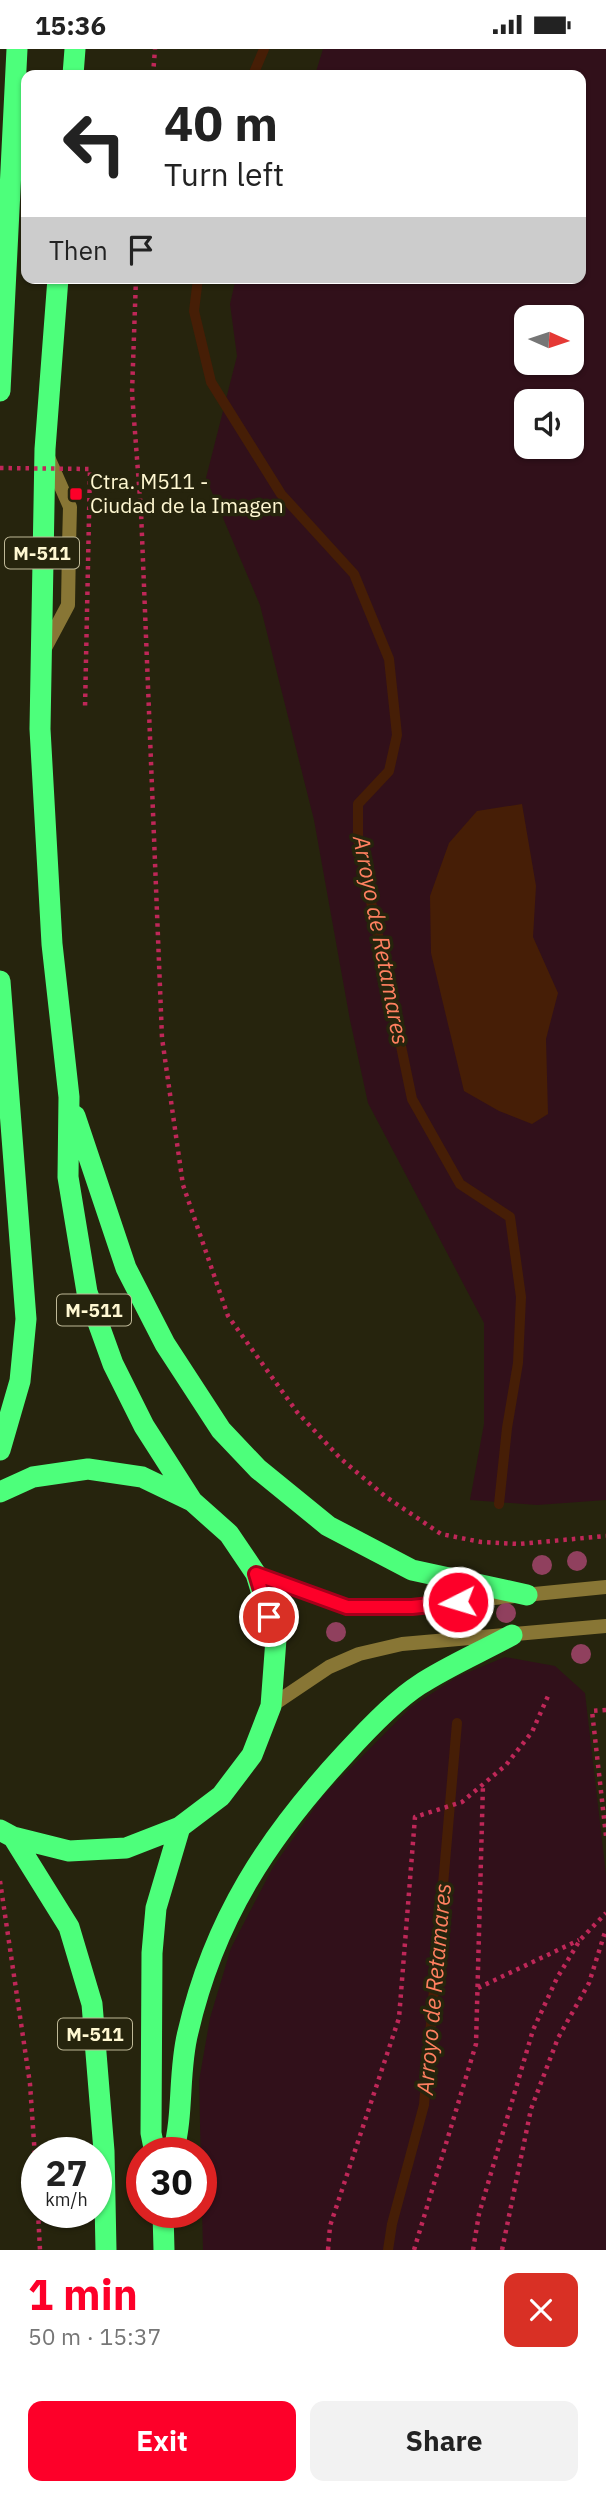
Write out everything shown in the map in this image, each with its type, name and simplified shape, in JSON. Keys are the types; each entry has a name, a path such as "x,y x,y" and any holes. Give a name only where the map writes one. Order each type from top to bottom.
{"highway":[{"path":"0,391 16,49"},
{"path":"73,70 75,49"},
{"name":"M-511","path":"6,1834 69,1851 126,1848 180,1827 221,1796 252,1755 271,1706 276,1639 256,1574 229,1534 192,1501 138,1414 113,1364 87,1292 68,1177 69,1097 52,944 40,729 45,449 58,284"},
{"path":"0,981 26,1319 20,1381 0,1450"},
{"path":"69,1097 126,1268 165,1344 221,1430 258,1469 328,1526 412,1570 527,1595"},
{"name":"M-511","path":"0,1492 33,1476 88,1469 142,1478 192,1501"},
{"path":"178,2137 187,2033 215,1941 258,1861 304,1798 375,1723 417,1686 512,1635"},
{"name":"M-511","path":"152,2137 152,1953 156,1908 180,1827"},
{"name":"M-511","path":"6,1834 69,1927 92,2004 104,2151 106,2250"},
{"path":"163,2228 164,2250"}],"street":[{"path":"256,1574 347,1607 412,1607 606,1587"},
{"path":"271,1706 329,1667 359,1654 402,1644 606,1626"}],"path":[{"path":"153,70 155,49"},
{"path":"136,284 132,393 141,512 162,1038 183,1185 228,1316 297,1412 341,1459 386,1497 441,1534 481,1542 519,1544 606,1536"},
{"path":"0,468 90,469 85,708"},
{"path":"328,2250 330,2226 399,2018 415,1817 462,1802 506,1765 532,1732 548,1696"},
{"path":"606,1710 592,1711 606,1836"},
{"path":"414,2250 476,2044 483,1784"},
{"path":"0,1881 30,2084 34,2137"},
{"path":"473,2250 479,2214 533,2030 557,1979 580,1940 606,1913"},
{"path":"502,2250 531,2109 558,2038 589,1983 606,1930"},
{"path":"478,1988 580,1940"},
{"path":"39,2228 40,2250"}],"shaded area":[{"path":"323,49 606,49 606,1500 537,1505 470,1500 484,1424 484,1323 368,1103 350,1020 314,820 260,605 206,478 237,356 230,304 235,284 586,284 586,70 317,70"},
{"path":"522,804 536,886 533,937 558,993 546,1039 548,1114 532,1124 499,1111 464,1091 431,953 430,896 449,843 477,811"},
{"path":"505,1657 555,1666 585,1693 606,1875 606,2250 203,2250 202,2228 217,2228 217,2137 200,2137 199,2081 210,2018 231,1948 273,1867 323,1796 411,1707 457,1677"}],"waterway":[{"name":"Arroyo de Retamares","path":"255,70 264,49"},
{"name":"Arroyo de Retamares","path":"197,284 194,311 211,382 281,494 354,574 389,659 397,735 389,771 358,804 358,839 412,1099 460,1184 510,1217 521,1297 518,1363 507,1428 499,1504"},
{"name":"Arroyo de Retamares","path":"388,2250 392,2224 424,2105 457,1723"}],"place":[{"name":"Ctra. M511 - Ciudad de la Imagen","path":"76,494"}],"route":[{"path":"269,1617 256,1574 347,1607 412,1607 458,1602"}]}
